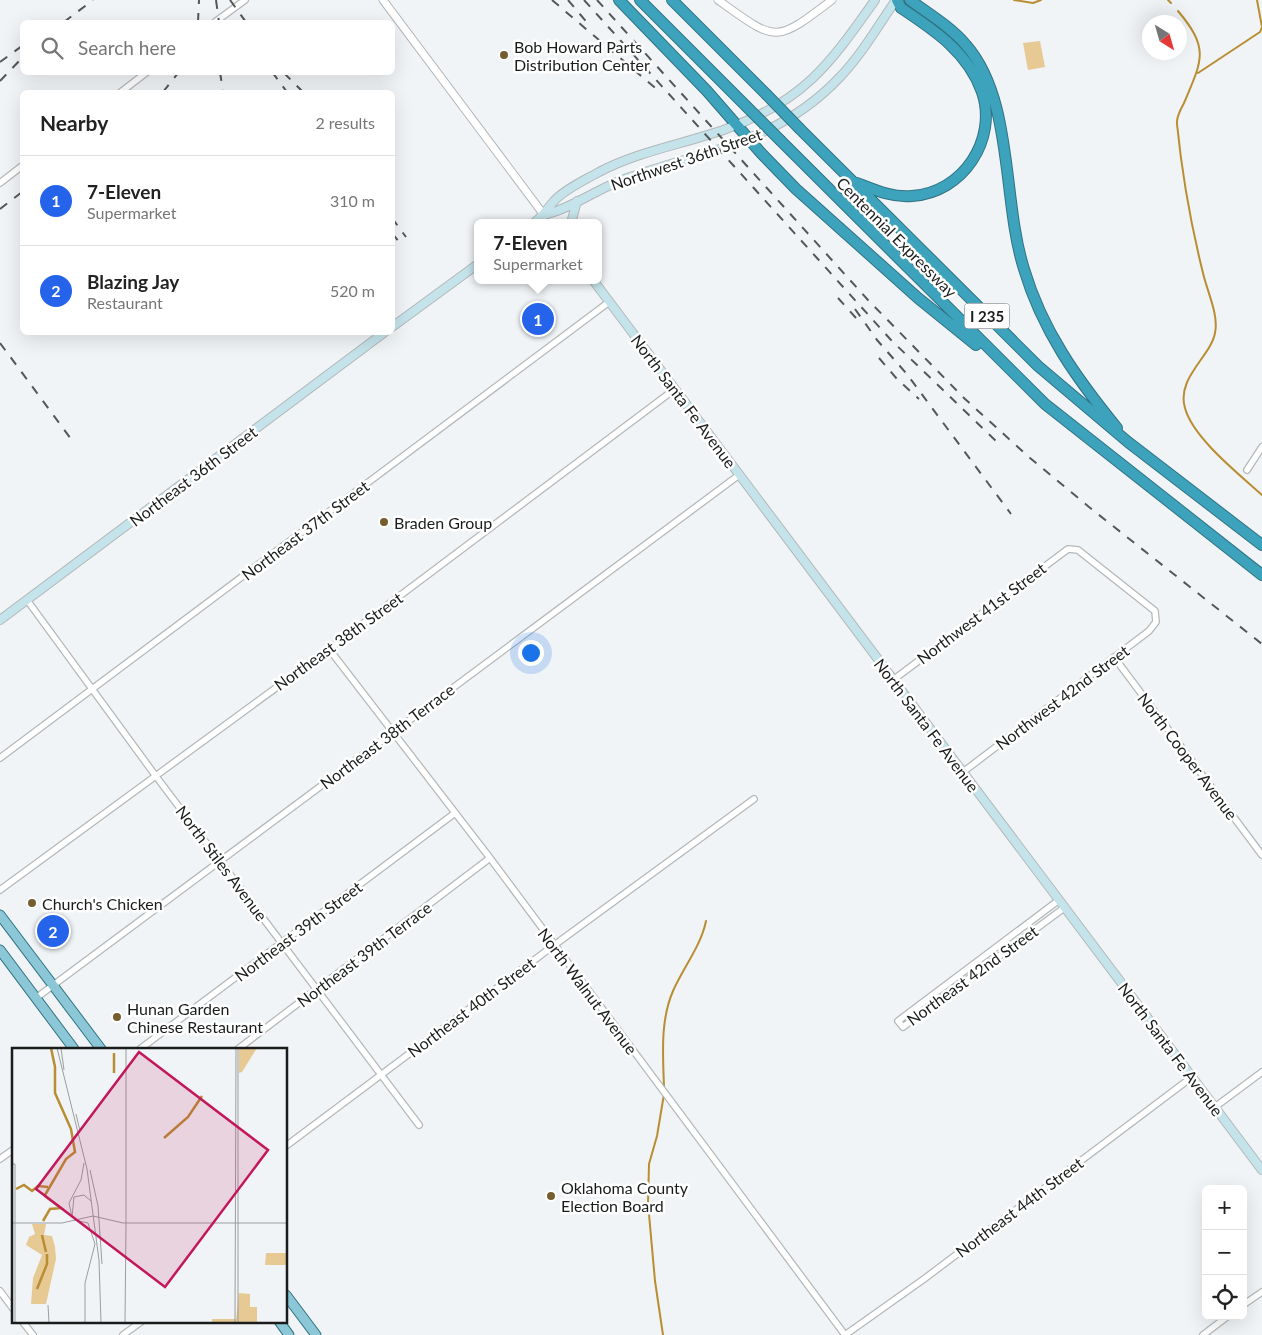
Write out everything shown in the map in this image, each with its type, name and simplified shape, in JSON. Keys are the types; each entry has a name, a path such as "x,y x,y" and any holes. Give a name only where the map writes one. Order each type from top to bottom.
{"highway":[{"path":"619,0 707,91 736,125 802,194 918,298 1014,375"},
{"name":"Centennial Expressway","path":"640,0 1014,375 1090,441 1262,575"},
{"name":"Centennial Expressway","path":"672,0 1038,366 1128,442 1262,545"},
{"path":"854,182 886,194 902,196 924,195 935,191 954,180 967,168 978,152 985,130 986,118 982,92 969,67 950,43 901,8 896,0"},
{"path":"910,0 960,38 985,71 998,117 1015,235 1030,288 1040,312 1063,355 1082,385 1128,442"}],"main road":[{"path":"736,125 775,108 818,75 835,56 875,0"},
{"name":"Northwest 36th Street","path":"544,215 563,210 577,200 629,177 750,140 768,132 797,114 831,86 850,65 896,0"},
{"name":"Northwest 36th Street","path":"544,215 555,200 602,171 645,154 736,125"},
{"path":"571,219 577,200"},
{"path":"539,219 544,215 547,219"},
{"path":"395,325 474,267"},
{"name":"North Santa Fe Avenue","path":"596,284 1262,1170"},
{"name":"Northeast 36th Street","path":"0,620 382,335"},
{"path":"0,915 99,1048"},
{"path":"0,950 73,1048"},
{"path":"288,1298 314,1332 303,1335"},
{"path":"280,1322 289,1335"}],"street":[{"path":"217,20 245,0"},
{"path":"383,0 544,215"},
{"path":"718,0 758,28 774,34 795,28 832,0"},
{"path":"124,90 143,75"},
{"path":"0,183 20,168"},
{"name":"Northeast 37th Street","path":"0,758 609,302"},
{"name":"Northeast 38th Street","path":"0,890 329,648 675,389"},
{"path":"1247,470 1262,447"},
{"name":"Northeast 38th Terrace","path":"36,998 739,475"},
{"name":"Northwest 41st Street","path":"893,680 1062,552 1070,548 1078,550 1149,605 1155,611 1157,619"},
{"name":"North Stiles Avenue","path":"27,600 155,775 419,1125"},
{"name":"Northwest 42nd Street","path":"963,772 1153,627 1157,619"},
{"name":"North Walnut Avenue","path":"329,648 490,858 553,946 844,1335"},
{"name":"North Cooper Avenue","path":"1114,657 1262,855"},
{"name":"Northeast 40th Street","path":"288,1144 553,946 754,799"},
{"name":"Northeast 39th Street","path":"141,1048 456,813"},
{"name":"Northeast 39th Terrace","path":"239,1048 490,858"},
{"name":"Northeast 42nd Street","path":"1059,900 898,1020 903,1027 1064,908"},
{"path":"1215,1108 1262,1072"},
{"name":"Northeast 44th Street","path":"844,1335 924,1279 1192,1077"},
{"path":"0,1159 12,1150"},
{"path":"0,1291 12,1307"},
{"path":"1247,1303 1262,1292"},
{"path":"1203,1335 1223,1320"},
{"path":"23,1322 33,1335"},
{"path":"123,1335 141,1322"}],"shaded area":[{"path":"1040,41 1045,67 1028,70 1023,43"}],"waterway":[{"path":"1014,0 1033,3 1041,0"},
{"path":"1168,0 1171,3"},
{"path":"1198,73 1260,32 1262,27 1257,0"},
{"path":"1178,11 1195,35 1199,45 1200,55 1195,76 1178,116 1177,124 1181,162 1191,218 1216,326 1212,342 1189,377 1185,387 1185,408 1197,431 1207,443 1262,495"},
{"path":"664,1087 663,1038 669,1002 677,982 700,939 706,921"},
{"path":"663,1335 655,1281 648,1203 649,1164 657,1136 664,1094"}],"railway":[{"path":"67,20 93,0"},
{"path":"198,20 199,0"},
{"path":"216,0 219,20"},
{"path":"230,0 245,20"},
{"path":"552,0 660,92"},
{"path":"568,0 590,26"},
{"path":"584,0 891,340 997,442"},
{"path":"597,0 868,300 965,399 1030,458 1089,507 1262,644"},
{"path":"0,62 20,47"},
{"path":"0,81 20,60"},
{"path":"165,90 177,75"},
{"path":"220,75 223,90"},
{"path":"274,75 286,90"},
{"path":"286,75 301,90"},
{"path":"0,209 20,194"},
{"path":"395,222 406,237"},
{"path":"395,237 400,243"},
{"path":"838,298 856,318"},
{"path":"855,309 877,340 906,373 1011,514"},
{"path":"0,343 74,443"},
{"path":"879,358 897,379 919,399"}],"place":[{"name":"Bob Howard Parts Distribution Center","path":"504,55"},
{"name":"7-Eleven","path":"538,319"},
{"name":"Braden Group","path":"384,522"},
{"name":"Church's Chicken","path":"32,903"},
{"name":"Blazing Jay","path":"53,931"},
{"name":"Hunan Garden Chinese Restaurant","path":"117,1017"},
{"name":"Oklahoma County Election Board","path":"551,1196"}]}
